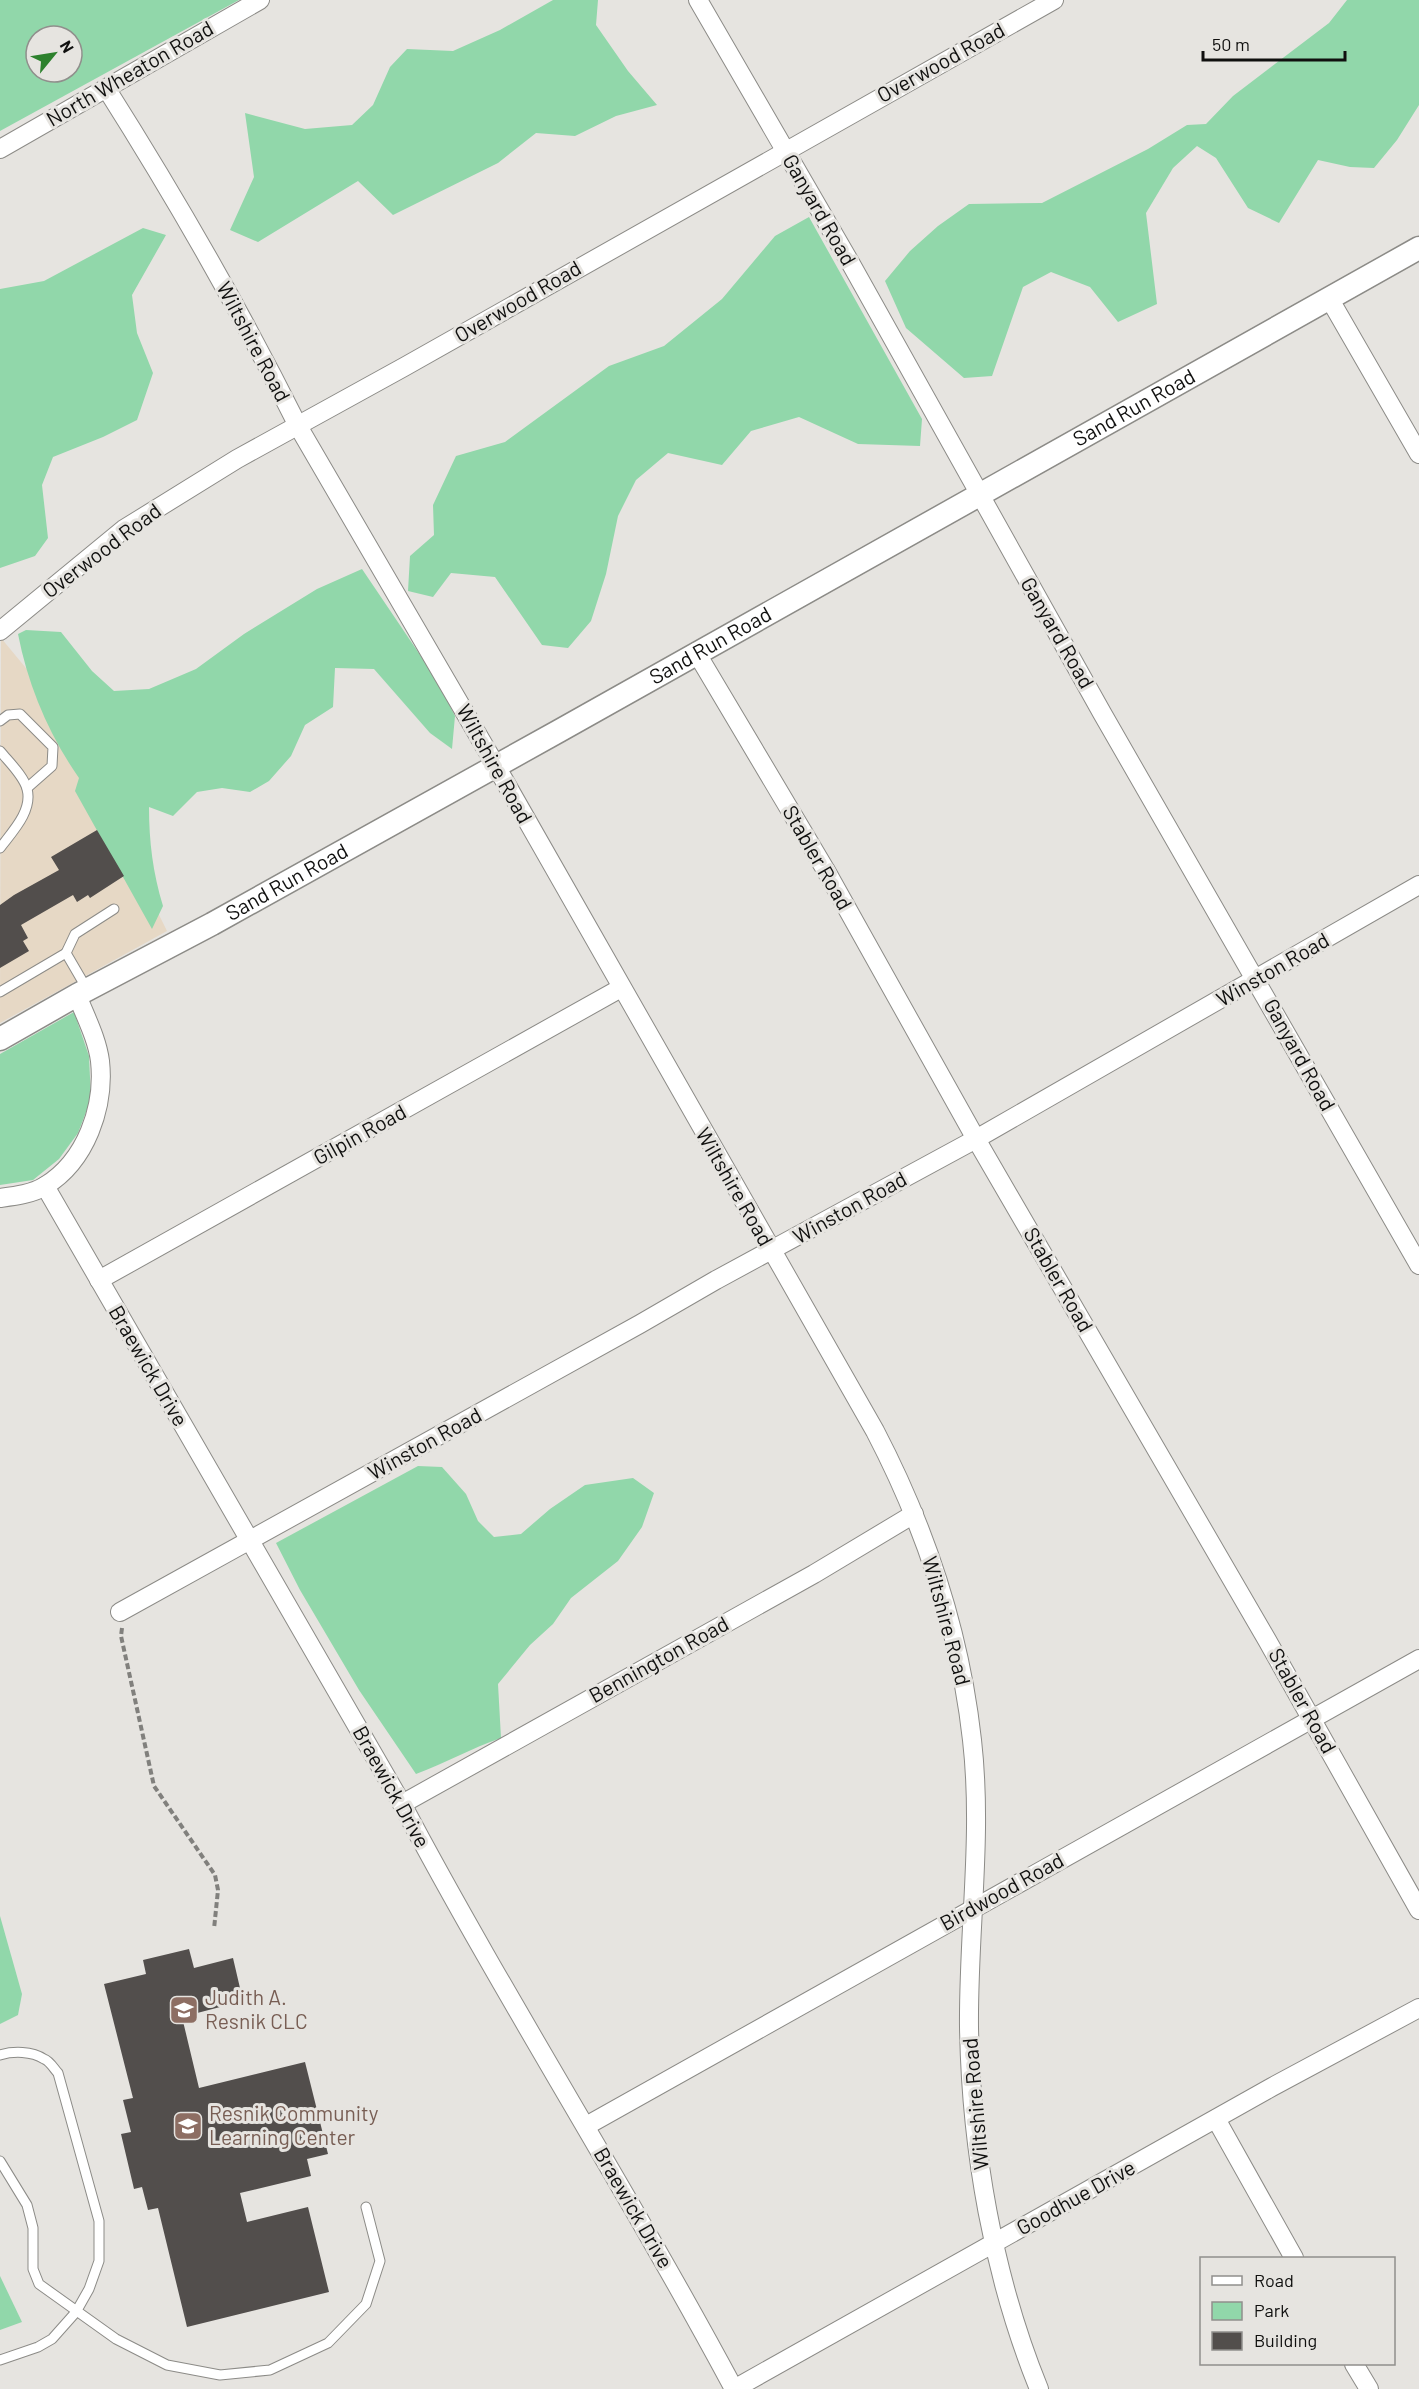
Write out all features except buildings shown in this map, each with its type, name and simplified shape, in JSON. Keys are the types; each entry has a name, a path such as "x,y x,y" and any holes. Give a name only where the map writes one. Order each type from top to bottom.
{"street":[{"name":"North Wheaton Road","path":"0,149 260,0"},
{"name":"Ganyard Road","path":"698,0 850,264 978,495 1419,1265"},
{"name":"Overwood Road","path":"0,631 124,529 237,459 1054,0"},
{"name":"Wiltshire Road","path":"106,88 148,154 207,256 298,426 496,766 875,1431 915,1514 938,1581 962,1677 975,1771 976,1837 969,2027 981,2172 1012,2313 1039,2389"},
{"name":"Sand Run Road","path":"0,1039 496,766 1419,248"},
{"path":"1329,298 1419,454"},
{"name":"Stabler Road","path":"696,652 825,869 976,1139 1268,1640 1419,1910"},
{"name":"Winston Road","path":"120,1612 771,1250 976,1139 1419,885"},
{"name":"Gilpin Road","path":"99,1280 621,988"},
{"path":"0,1198 21,1195 45,1186 72,1160 91,1129 100,1092 99,1059 82,992"},
{"name":"Braewick Drive","path":"45,1186 402,1804 734,2389"},
{"name":"Bennington Road","path":"402,1804 814,1574 915,1514"},
{"name":"Birdwood Road","path":"586,2126 1419,1659"},
{"name":"Goodhue Drive","path":"734,2389 1419,2008"},
{"path":"1216,2119 1293,2257"},
{"path":"1355,2365 1369,2389"}],"lane":[{"path":"0,721 8,715 20,714 53,747 52,766 27,788"},
{"path":"0,750 27,788 28,799 21,822 0,848"},
{"path":"0,992 66,953 75,934 114,909"},
{"path":"66,953 82,992"},
{"path":"0,2055 10,2052 45,2059 58,2073 99,2221 99,2261 89,2289 76,2312 52,2338 0,2360"},
{"path":"0,2161 27,2205 33,2228 33,2269 39,2284 116,2340 168,2365 220,2375 270,2370 328,2343 366,2304 380,2261 366,2207"}],"path":[{"path":"120,1612 121,1636 154,1786 215,1875 218,1890 214,1929"}],"shaded area":[{"path":"1,638 108,767 96,788 167,931 0,1023"}],"green space":[{"path":"0,0 239,0 0,131"},
{"path":"553,0 598,0 596,25 628,71 657,105 616,116 575,136 536,133 498,163 393,215 358,181 258,242 230,230 254,177 245,113 305,129 352,125 373,105 390,67 407,49 453,51 500,30"},
{"path":"1347,0 1419,0 1419,105 1397,140 1374,168 1350,167 1318,160 1279,223 1248,208 1216,158 1197,146 1173,168 1146,213 1157,304 1118,322 1090,287 1051,272 1023,287 992,376 964,378 906,328 885,281 910,251 938,226 969,204 1042,203 1148,149 1187,125 1206,124 1233,96 1329,23"},
{"path":"809,217 922,419 920,446 858,444 799,417 751,431 722,465 668,453 636,480 618,516 606,574 591,621 568,648 542,645 495,577 451,573 433,597 408,591 410,556 434,535 433,505 456,456 505,442 609,366 664,346 722,299 775,236"},
{"path":"143,228 166,235 132,295 137,333 153,373 137,420 103,437 53,457 42,485 48,538 35,556 0,568 0,289 44,281"},
{"path":"362,569 437,680 455,716 452,749 430,733 374,669 335,668 333,707 305,725 291,756 269,781 250,792 222,788 197,792 173,816 149,807 152,857 163,906 152,929 75,791 79,778 58,745 41,709 18,634 26,630 61,632 92,671 114,691 149,689 196,669 244,634 317,589"},
{"path":"74,1012 89,1056 91,1099 78,1133 59,1159 33,1180 0,1185 0,1054"},
{"path":"418,1466 442,1467 466,1494 478,1521 494,1537 521,1534 550,1509 585,1485 633,1478 654,1493 642,1527 618,1561 571,1598 553,1624 530,1645 498,1684 501,1738 416,1774 359,1690 300,1590 276,1543"},
{"path":"0,1916 22,1994 18,2015 0,2024"},
{"path":"0,2276 22,2322 0,2330"}],"place":[{"name":"Judith A. Resnik CLC","path":"184,2010"},
{"name":"Resnik Community Learning Center","path":"188,2126"}]}
